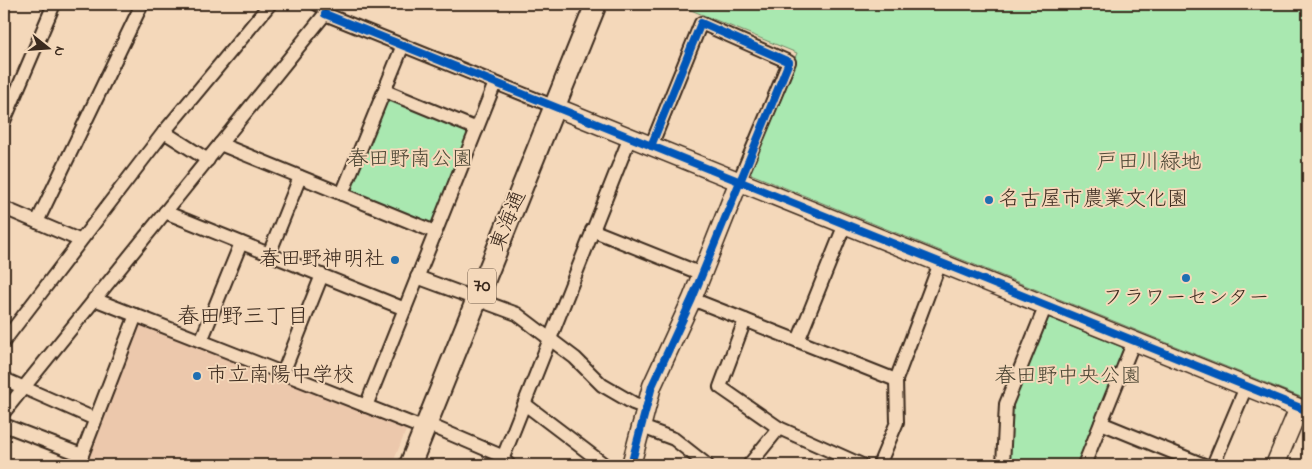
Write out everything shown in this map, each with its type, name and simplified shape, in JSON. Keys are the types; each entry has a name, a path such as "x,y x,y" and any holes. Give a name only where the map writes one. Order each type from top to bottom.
{"main road":[{"name":"東海通","path":"410,465 596,4"}],"street":[{"path":"4,121 54,4"},
{"path":"37,222 142,4"},
{"path":"4,341 79,240 164,132 270,4"},
{"path":"4,412 208,160 325,8 403,45 495,83 1304,410 1275,465"},
{"path":"631,465 652,386 692,299 789,62 701,23 651,146"},
{"path":"342,194 403,45"},
{"path":"366,406 495,83"},
{"path":"385,91 477,129"},
{"path":"164,132 208,160"},
{"path":"504,464 592,230 630,137"},
{"path":"220,144 436,232"},
{"path":"270,254 300,177"},
{"path":"4,208 79,240"},
{"path":"165,212 405,309"},
{"path":"798,342 845,224"},
{"path":"592,230 702,274"},
{"path":"201,341 241,243"},
{"path":"879,465 897,422 896,380 940,263"},
{"path":"283,373 322,275"},
{"path":"417,277 476,301 517,314 574,358 602,384 633,404 646,408"},
{"path":"94,299 366,406 497,454 504,464"},
{"path":"692,299 896,380"},
{"path":"1003,465 1006,404 1046,305"},
{"path":"4,425 80,460 136,315"},
{"path":"745,320 720,387 779,428 862,465"},
{"path":"1084,465 1134,341"},
{"path":"4,379 95,419"},
{"path":"1213,465 1246,386"},
{"path":"526,405 604,465"},
{"path":"1100,423 1204,465"},
{"path":"642,427 674,439 707,465"},
{"path":"749,465 779,428"}],"shaded area":[{"name":"市立南陽中学校","path":"142,322 407,428 392,465 82,465 136,325"}],"green space":[{"name":"戸田川緑地","path":"676,4 1308,4 1308,400 751,174 750,169 797,53"},
{"name":"春田野南公園","path":"392,98 467,129 470,134 433,222 429,224 353,191 351,187 387,99"},
{"name":"春田野中央公園","path":"1050,318 1122,347 1124,351 1078,465 1009,465 1011,405 1045,319"}],"cycle path":[{"path":"325,14 1308,411"},
{"path":"631,465 652,386 692,299 789,62 701,23 651,146"}],"place":[{"name":"名古屋市農業文化園","path":"989,200"},
{"name":"春田野神明社","path":"395,260"},
{"name":"フラワーセンター","path":"1186,278"},
{"name":"市立南陽中学校","path":"197,376"}],"district":[{"name":"春田野三丁目","path":"243,318"}]}
